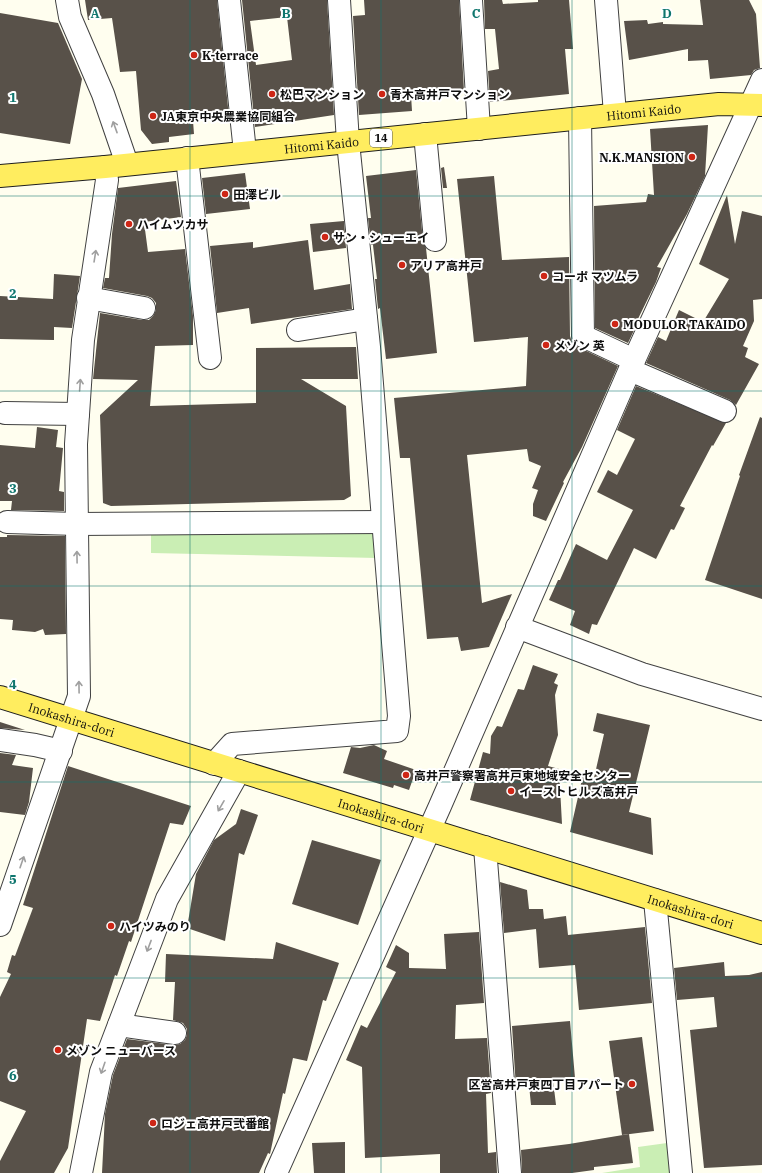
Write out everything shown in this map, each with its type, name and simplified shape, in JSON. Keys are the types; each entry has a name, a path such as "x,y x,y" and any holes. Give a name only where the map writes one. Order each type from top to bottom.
{"main road":[{"name":"Hitomi Kaido","path":"0,176 105,167 719,104 757,104"},
{"name":"Inokashira-dori","path":"0,697 762,933"}],"street":[{"path":"67,0 70,17 103,94 127,164"},
{"path":"229,0 244,152"},
{"path":"214,764 232,744 397,732 399,716 366,319 348,142 339,0"},
{"path":"471,0 479,129"},
{"path":"606,0 615,114"},
{"path":"276,1173 632,365 757,104 762,80"},
{"path":"580,118 583,336 632,365 725,411"},
{"path":"425,134 435,240"},
{"path":"187,158 210,358"},
{"path":"0,925 61,751 63,741 72,720 79,696 76,444 83,340 88,298 107,180 105,167"},
{"path":"88,298 144,308"},
{"path":"298,330 366,319"},
{"path":"5,413 78,414"},
{"path":"7,522 77,524 383,522"},
{"path":"517,627 642,674 762,709"},
{"path":"0,740 35,745 61,751"},
{"path":"81,1173 101,1072 167,899 239,772"},
{"path":"485,847 510,1173"},
{"path":"655,900 681,1173"},
{"path":"119,1025 175,1033"}],"green space":[{"path":"151,532 374,533 377,558 151,553"},
{"path":"667,1143 670,1173 602,1173 640,1167 638,1147"}],"building":[{"path":"85,0 217,0 229,117 193,121 194,134 169,137 169,142 152,144 141,130 136,71 120,72 112,18 88,20"},
{"path":"242,0 327,0 334,115 255,127","holes":["287,17 292,60 256,65 250,21"]},
{"path":"364,0 459,0 464,91 411,95 412,111 359,115 353,16 365,15"},
{"path":"484,0 502,0 503,4 538,2 538,0 569,0 573,49 565,49 569,94 490,102 488,71 499,69 495,29 485,29"},
{"path":"700,0 749,0 756,14 760,68 754,70 751,75 710,79 708,60 688,61 688,49 629,60 624,21 647,20 648,24 663,22 663,24 703,25"},
{"path":"0,13 58,23 82,79 70,144 0,133"},
{"path":"708,125 705,176 687,214 657,267 661,268 656,282 628,343 595,328 594,206 646,202 648,194 654,195 650,129"},
{"path":"444,167 447,188 443,188 441,168"},
{"name":"アリア高井戸","path":"416,170 437,353 386,359 380,308 378,309 375,279 377,279 368,218 371,218 366,176"},
{"name":"田澤ビル","path":"245,173 250,209 206,214 202,178"},
{"path":"494,176 502,260 569,257 570,336 572,342 578,347 618,366 582,447 563,482 564,483 546,521 533,516 533,504 538,490 532,488 541,466 529,461 527,449 467,455 482,603 512,594 489,647 461,651 458,637 427,639 410,458 400,458 394,398 526,386 528,337 474,342 457,179"},
{"path":"176,181 181,217 144,222 148,252 185,249 193,316 193,345 155,346 150,406 256,403 256,348 356,347 358,379 301,379 346,406 351,496 344,500 111,506 103,503 100,415 138,380 93,379 100,313 149,320 156,310 156,303 152,298 103,288 105,278 109,278 112,234 118,188"},
{"path":"727,195 735,244 742,211 762,216 762,299 753,300 754,321 743,346 748,348 745,357 759,364 736,405 730,400 646,363 658,337 666,341 679,310 703,322 729,279 699,264"},
{"name":"サン・シューエイ","path":"344,221 346,248 313,252 310,224"},
{"path":"308,240 314,290 350,284 352,309 251,324 249,308 217,313 210,246 253,242 253,248"},
{"path":"54,274 80,276 72,328 54,327 54,340 0,339 0,296 53,299"},
{"path":"636,386 726,423 713,446 712,445 680,506 685,508 674,530 671,529 656,559 634,548 597,625 592,624 589,634 570,625 575,611 549,600 558,580 560,580 576,544 607,560 633,510 597,492 608,470 617,475 635,439 617,430"},
{"path":"760,417 762,418 762,599 705,580 740,476 739,475"},
{"path":"37,427 58,430 56,447 63,448 59,491 64,492 64,511 11,510 12,501 0,501 0,445 35,448"},
{"path":"7,535 65,536 66,634 45,635 43,629 35,632 12,630 13,620 0,619 0,537 7,537"},
{"path":"533,665 558,674 554,683 558,685 555,695 558,735 548,766 559,769 562,824 470,800 483,752 490,754 491,736 497,726 502,727 518,689 524,690"},
{"path":"597,713 650,725 629,812 651,818 653,855 570,832 583,775 594,778 604,734 593,731"},
{"path":"0,722 25,730 0,728"},
{"path":"374,745 387,751 384,759 416,770 409,790 394,785 393,788 343,773 351,747 360,748"},
{"path":"0,753 16,755 12,765 33,768 29,802 25,815 0,812"},
{"path":"68,766 191,806 183,825 170,823 131,942 129,941 117,976 115,975 100,1021 87,1019 68,1148 54,1173 0,1173 0,1161 26,1111 0,1101 0,997 11,974 7,972 12,955 15,956 33,908 23,905"},
{"path":"241,809 258,815 244,855 239,853 225,941 187,928 196,874 214,840 236,824"},
{"path":"312,840 381,860 358,925 292,904"},
{"path":"500,882 527,890 529,909 543,909 544,919 566,916 568,935 645,927 652,1003 579,1010 575,965 539,968 536,929 504,933"},
{"path":"479,932 484,1003 456,1005 455,1039 487,1038 491,1093 486,1094 488,1153 496,1152 497,1173 440,1173 440,1154 365,1158 362,1067 346,1060 361,1025 367,1028 396,972 386,967 396,945 409,953 409,968 446,969 444,934"},
{"path":"276,942 339,963 326,1001 323,1000 307,1061 293,1058 285,1094 283,1093 270,1154 268,1153 259,1173 102,1173 105,1114 113,1075 127,1039 174,1045 180,1044 185,1040 187,1035 187,1029 183,1023 173,1020 175,982 165,982 166,954 273,959"},
{"path":"724,962 725,976 749,975 762,972 762,1165 704,1168 690,1030 717,1027 714,997 677,1000 674,968"},
{"path":"570,1021 575,1078 553,1080 556,1105 531,1105 529,1085 516,1088 512,1026"},
{"name":"区営高井戸東四丁目アパート","path":"642,1037 654,1131 622,1135 609,1041"},
{"path":"629,1134 633,1163 594,1167 594,1170 572,1173 522,1173 521,1150"},
{"path":"345,1142 345,1173 314,1173 312,1143"}],"place":[{"name":"K-terrace","path":"194,55"},
{"name":"松巴マンション","path":"272,94"},
{"name":"青木高井戸マンション","path":"382,94"},
{"name":"JA東京中央農業協同組合","path":"153,116"},
{"name":"N.K.MANSION","path":"692,157"},
{"name":"田澤ビル","path":"225,194"},
{"name":"ハイムツカサ","path":"129,224"},
{"name":"サン・シューエイ","path":"325,237"},
{"name":"アリア高井戸","path":"402,265"},
{"name":"コーポ マツムラ","path":"544,276"},
{"name":"MODULOR TAKAIDO","path":"615,324"},
{"name":"メゾン 英","path":"546,345"},
{"name":"高井戸警察署高井戸東地域安全センター","path":"406,775"},
{"name":"イーストヒルズ高井戸","path":"511,791"},
{"name":"ハイツみのり","path":"111,926"},
{"name":"メゾン ニューバース","path":"58,1050"},
{"name":"区営高井戸東四丁目アパート","path":"632,1084"},
{"name":"ロジェ高井戸弐番館","path":"153,1123"}]}
